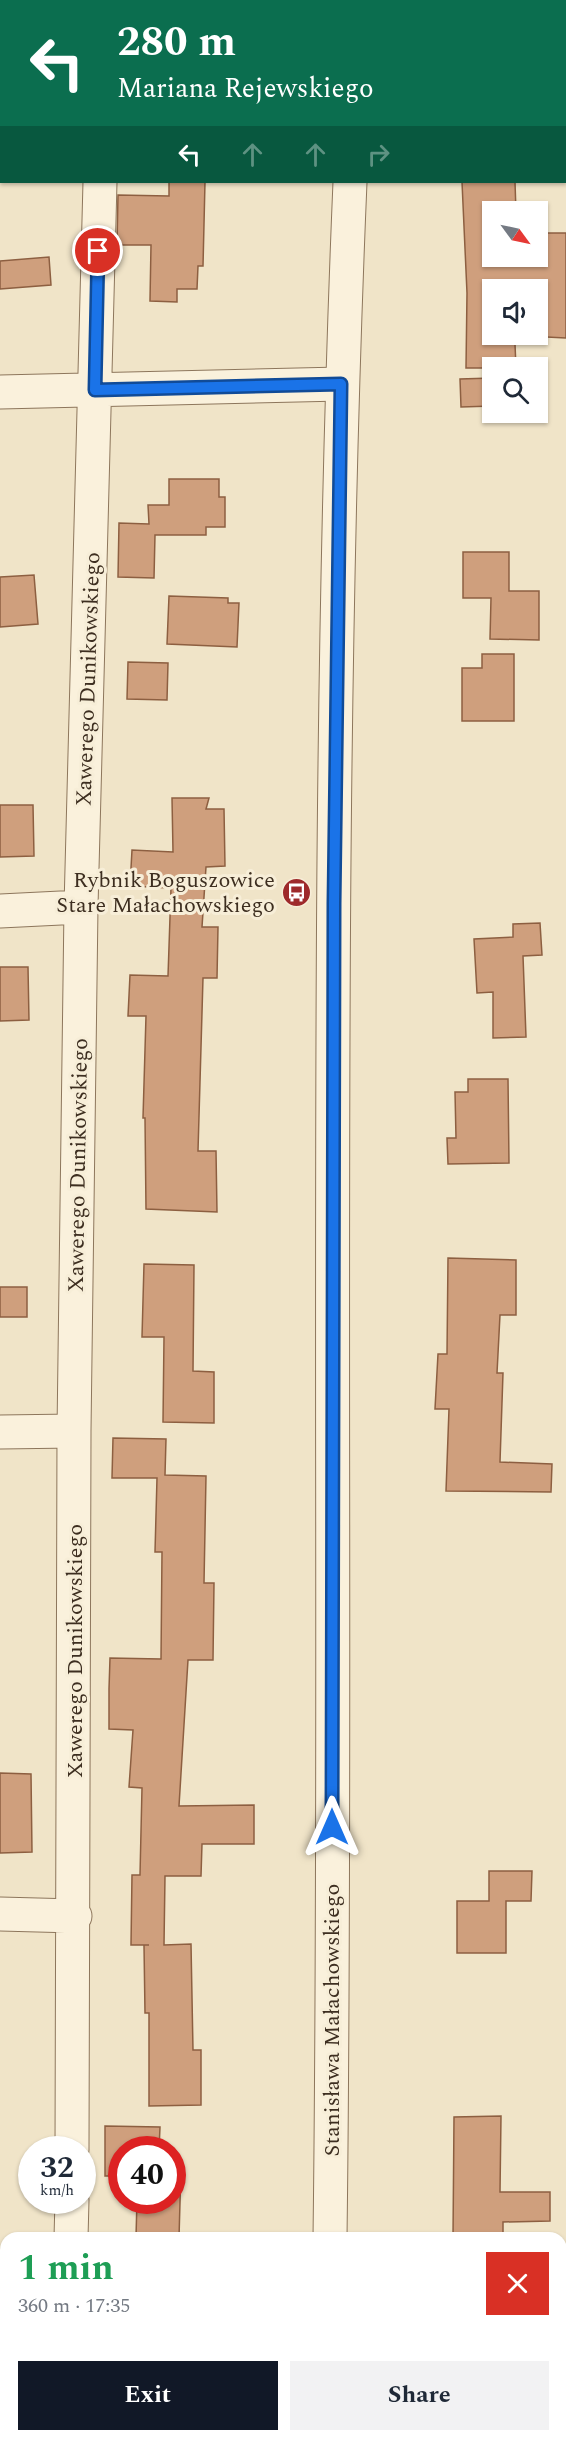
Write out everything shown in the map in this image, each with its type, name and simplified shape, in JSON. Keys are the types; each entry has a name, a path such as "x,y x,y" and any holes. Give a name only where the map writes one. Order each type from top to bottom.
{"street":[{"name":"Xawerego Dunikowskiego","path":"72,2136 75,1916 74,1431 81,907 100,183"},
{"name":"Stanisława Małachowskiego","path":"330,2232 334,904 341,384 350,183"},
{"path":"0,392 341,384"},
{"path":"0,911 81,907"},
{"path":"0,1432 74,1431"},
{"path":"0,1914 75,1916"},
{"path":"71,2232 72,2214"}],"building":[{"path":"169,183 205,183 203,266 198,266 197,289 177,289 177,302 150,301 151,245 117,245 118,195 169,196"},
{"path":"462,183 515,183 516,201 482,201 482,267 548,267 548,233 566,233 566,338 548,337 548,279 482,279 482,345 515,345 516,357 482,357 482,368 466,368 467,293"},
{"path":"49,257 51,285 0,289 0,261"},
{"path":"482,378 482,406 461,407 460,379"},
{"path":"169,479 219,479 219,497 225,497 225,527 206,527 206,535 155,535 154,578 118,577 119,523 149,524 148,505 169,505"},
{"path":"463,552 509,552 509,591 539,591 539,640 490,639 491,598 463,598"},
{"path":"34,575 38,624 0,627 0,577"},
{"path":"169,596 228,598 228,603 239,603 237,647 167,644"},
{"path":"482,654 514,654 514,721 462,721 462,668 482,668"},
{"path":"128,662 168,663 167,700 127,699"},
{"path":"172,798 209,798 206,809 224,809 225,866 206,867 202,927 218,927 217,978 203,978 198,1151 216,1151 217,1212 146,1209 145,1118 143,1118 146,1016 128,1016 130,975 168,976 171,888 130,886 132,850 173,852"},
{"path":"0,805 33,805 34,856 0,857"},
{"path":"540,923 542,955 523,956 526,1037 493,1038 493,992 477,993 474,939 513,937 513,924"},
{"path":"0,967 28,967 29,1020 0,1021"},
{"path":"468,1079 508,1079 509,1163 448,1164 447,1138 456,1138 455,1092 468,1092"},
{"path":"448,1258 516,1260 516,1315 500,1315 497,1373 503,1373 500,1462 552,1464 551,1492 446,1491 449,1409 435,1409 438,1354 447,1354"},
{"path":"144,1264 194,1265 193,1371 214,1372 214,1423 163,1422 164,1337 142,1337"},
{"path":"0,1287 27,1287 27,1317 0,1317"},
{"path":"113,1438 166,1439 165,1475 206,1476 204,1583 214,1583 213,1660 188,1660 179,1806 254,1805 254,1844 202,1844 201,1876 165,1876 164,1945 191,1944 193,2050 201,2050 201,2105 149,2106 149,2013 145,2013 144,1945 131,1945 132,1875 140,1875 142,1788 129,1787 133,1730 109,1729 109,1689 110,1658 161,1659 162,1552 155,1552 157,1478 112,1478"},
{"path":"0,1773 31,1774 32,1852 0,1853"},
{"path":"489,1871 532,1871 531,1901 506,1901 506,1953 457,1953 457,1901 489,1901"},
{"path":"501,2116 500,2192 550,2192 550,2221 503,2222 503,2232 453,2232 454,2117"},
{"path":"105,2126 160,2127 160,2136 108,2136 108,2176 105,2176"},
{"path":"137,2214 180,2214 179,2232 136,2232"}],"place":[{"name":"Rybnik Boguszowice Stare Małachowskiego","path":"296,892"}],"route":[{"path":"98,251 95,390 341,384 334,904 332,1827"}]}
